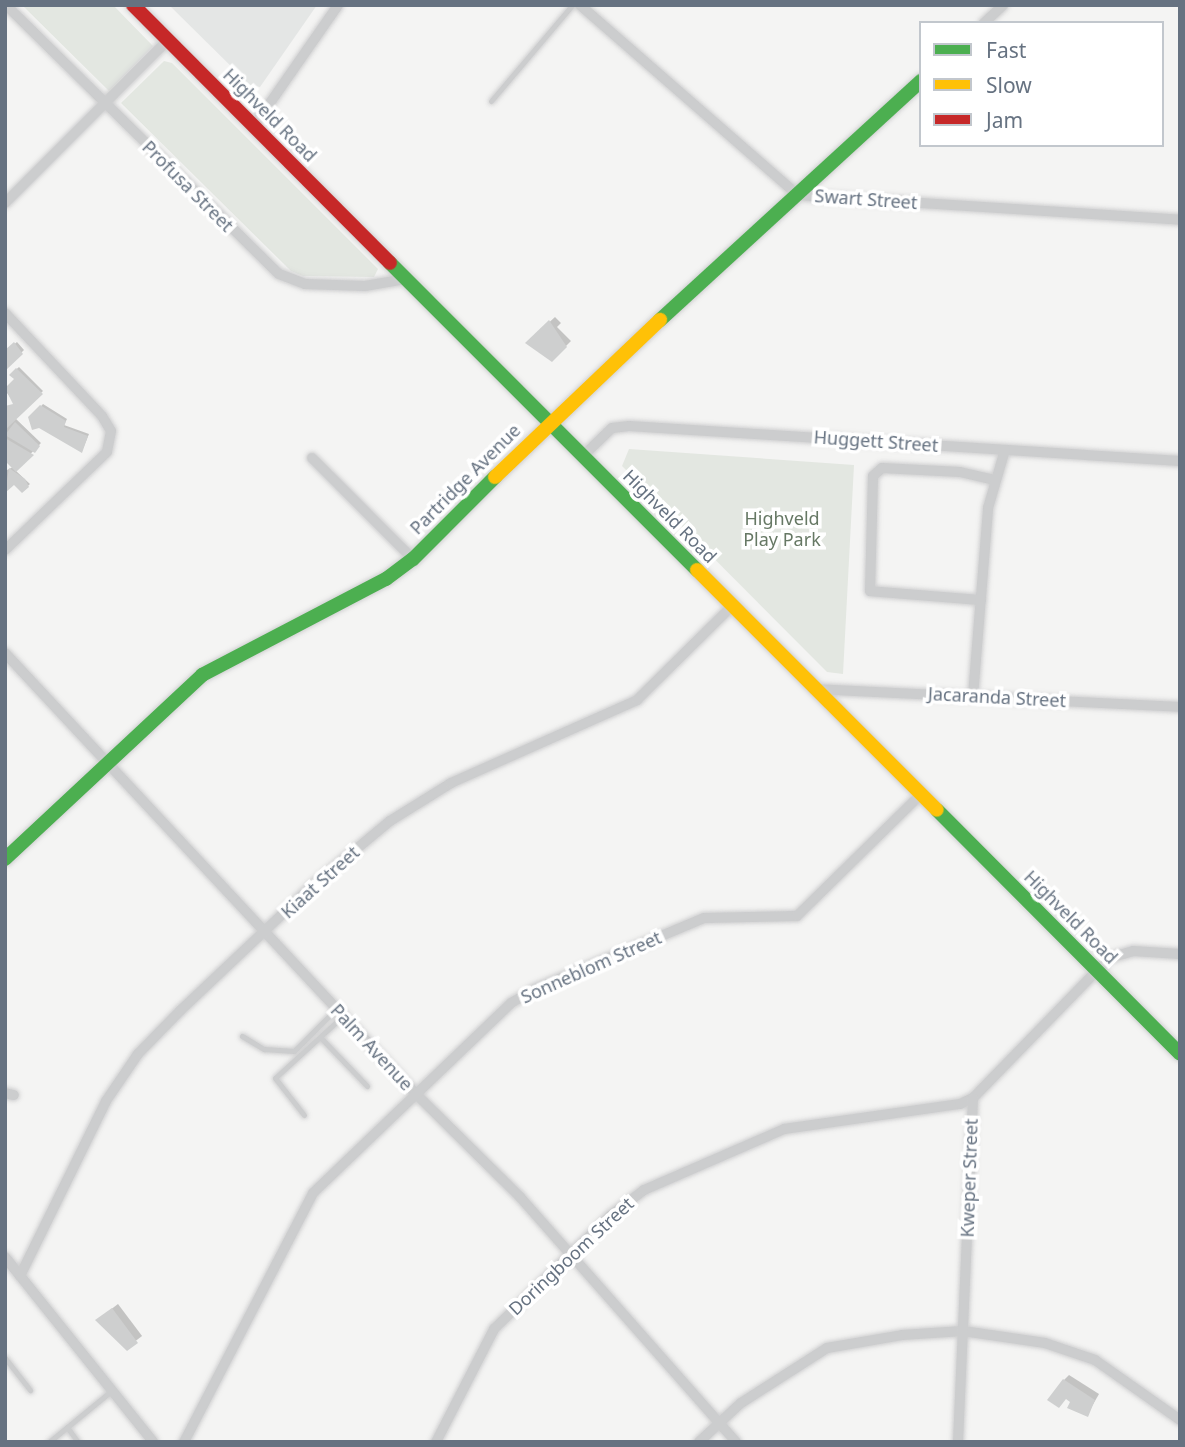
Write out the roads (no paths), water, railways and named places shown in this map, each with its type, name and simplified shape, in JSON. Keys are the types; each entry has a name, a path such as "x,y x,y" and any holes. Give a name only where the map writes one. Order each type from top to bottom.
{"street":[{"name":"Profusa Street","path":"6,5 104,104 287,279 365,286 406,279"},
{"name":"Highveld Road","path":"133,5 1180,1054"},
{"path":"254,126 338,5"},
{"name":"Swart Street","path":"580,5 798,194 1180,220"},
{"path":"986,21 1003,5"},
{"path":"5,203 168,40"},
{"name":"Partridge Avenue","path":"5,859 202,675 386,579 413,559 550,422 919,83"},
{"path":"5,313 102,416 111,431 107,453 5,550"},
{"name":"Huggett Street","path":"583,456 612,428 629,426 1180,461"},
{"path":"973,696 987,515 1005,450"},
{"path":"312,458 413,559"},
{"path":"981,600 870,591 873,477 882,468 960,472 996,480"},
{"name":"Kiaat Street","path":"20,1276 119,1080 181,1010 322,878 427,796 637,700 732,606"},
{"name":"Palm Avenue","path":"5,653 415,1094 570,1254 736,1442"},
{"name":"Jacaranda Street","path":"814,689 1180,707"},
{"name":"Sonneblom Street","path":"184,1442 302,1209 332,1172 511,1003 535,989 704,918 797,916 920,795"},
{"name":"Kweper Street","path":"958,1442 973,1098 1096,970 1123,952 1180,954"},
{"name":"Doringboom Street","path":"436,1442 494,1329 619,1208 651,1185 762,1137 794,1128 950,1106 973,1098"},
{"path":"5,1257 153,1442"},
{"path":"699,1442 718,1423 798,1363 827,1348 863,1339 963,1331 1045,1343 1095,1360 1180,1420"}],"lane":[{"path":"491,101 572,5"},
{"path":"242,1036 264,1049 294,1051 340,1012"},
{"path":"304,1115 275,1079 320,1037 340,1012"},
{"path":"320,1037 366,1086"},
{"path":"5,1358 30,1390"},
{"path":"49,1442 112,1391"},
{"path":"67,1427 78,1442"}],"park label":[{"name":"Highveld Play Park","path":"782,529"}]}
